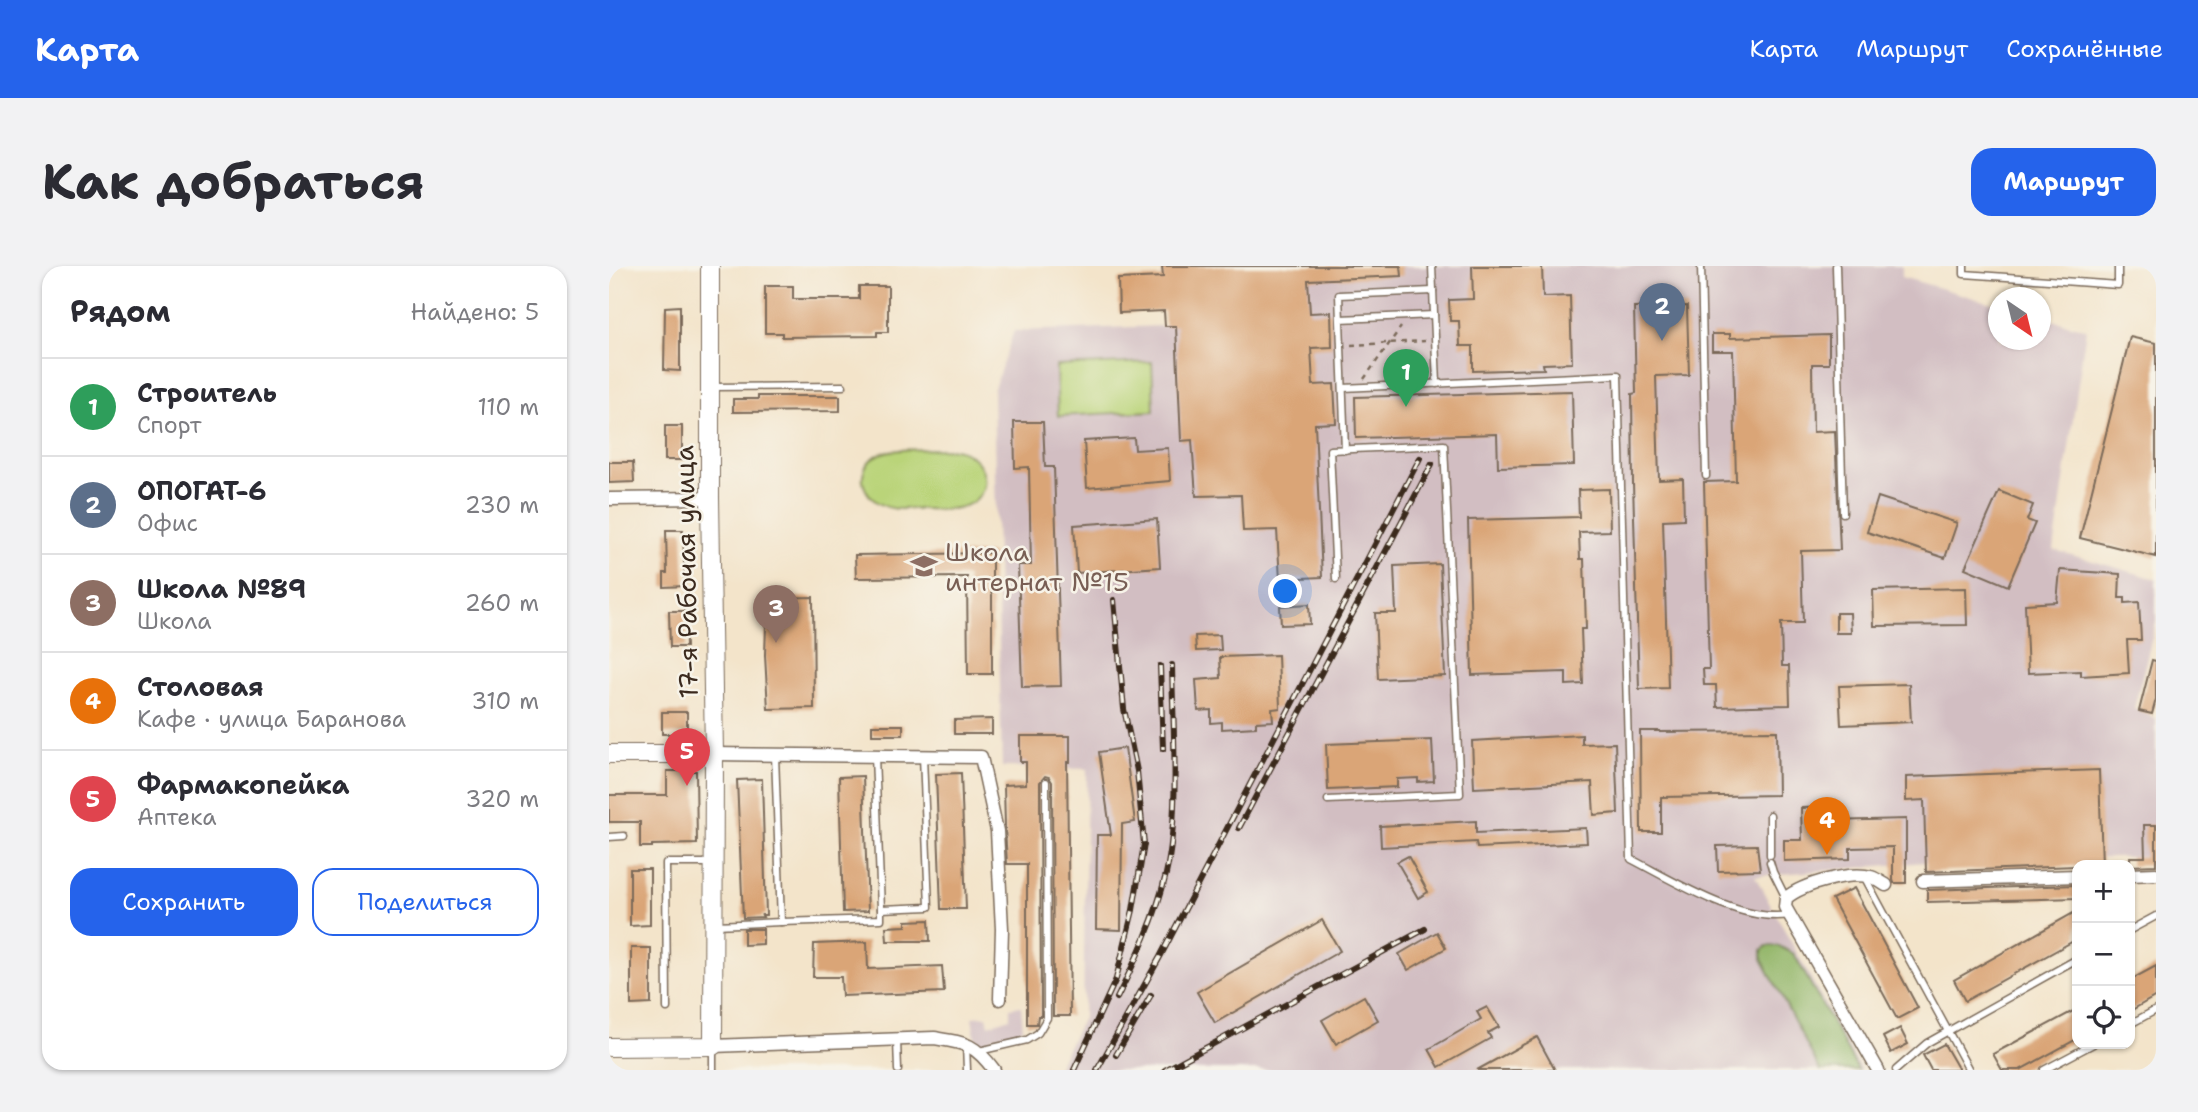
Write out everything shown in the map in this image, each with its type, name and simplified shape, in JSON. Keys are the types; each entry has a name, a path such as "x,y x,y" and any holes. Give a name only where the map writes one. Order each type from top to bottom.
{"street":[{"name":"17-я Рабочая улица","path":"710,266 714,754 713,1046"},
{"path":"609,499 710,498"},
{"path":"609,754 981,757 997,831 1002,929 1000,999"},
{"path":"2135,875 2156,874"},
{"path":"1878,1070 1785,907 1786,898 1805,886 1865,876 1886,885"},
{"path":"1923,881 2072,876"},
{"path":"609,1047 933,1038 966,1043 978,1051 994,1070"}],"lane":[{"path":"1431,266 1437,384"},
{"path":"1701,266 1706,476"},
{"path":"1836,266 1843,513"},
{"path":"1964,266 1964,274 2118,285 2119,266"},
{"path":"1345,450 1339,295 1433,291"},
{"path":"1339,319 1434,314"},
{"path":"1343,388 1618,375 1631,859 1716,902 1773,917 1789,915"},
{"path":"710,387 843,386"},
{"path":"1328,800 1459,794 1444,445 1330,450 1336,579"},
{"path":"775,755 781,922"},
{"path":"714,925 881,919 875,756"},
{"path":"881,909 929,907 923,756"},
{"path":"978,1051 1027,1040 1038,1033 1047,1018 1046,782"},
{"path":"1770,816 1770,858 1773,872 1786,898"},
{"path":"609,836 624,836"},
{"path":"667,1007 666,863 714,863"},
{"path":"1865,876 1969,1070"},
{"path":"2135,927 2156,916"},
{"path":"1896,1070 1927,1043 2072,962"},
{"path":"2135,1021 2156,1010"},
{"path":"897,1038 898,1070"},
{"path":"966,1043 967,1070"},
{"path":"713,1046 713,1070"},
{"path":"2045,1070 2084,1049"}],"path":[{"path":"1359,387 1409,316"},
{"path":"1341,345 1435,341"}],"shaded area":[{"path":"1162,266 1902,266 1902,277 1988,302 1988,350 2051,350 2051,320 2086,329 2054,550 2156,579 2156,622 2134,708 2156,719 2156,856 1926,862 1755,876 1861,1070 1056,1070 1083,1018 1087,769 1002,767 993,391 1014,331 1165,326"},
{"path":"1021,1006 1023,1029 991,1038 991,1044 976,1042 972,1017 987,1016 989,1025 1010,1018 1010,1008"}],"green space":[{"path":"1152,362 1154,411 1058,416 1056,366"},
{"path":"955,449 975,459 984,476 981,493 965,506 942,509 888,507 878,503 865,487 865,469 870,461 880,454 905,450"},
{"path":"1767,946 1779,946 1794,954 1858,1070 1820,1070 1762,959 1762,950"}],"building":[{"path":"1162,266 1401,266 1402,276 1308,280 1310,313 1331,312 1332,347 1311,348 1313,385 1334,384 1336,423 1315,424 1322,577 1280,579 1277,530 1243,531 1241,495 1196,496 1192,440 1181,441 1176,326 1165,326 1164,311 1119,313 1118,279 1163,277"},
{"path":"1472,266 1542,266 1543,297 1570,296 1572,363 1543,364 1544,369 1473,371 1473,346 1460,346 1459,321 1450,321 1449,300 1473,299"},
{"path":"765,286 793,286 793,299 859,299 859,286 888,286 888,332 877,332 877,336 782,337 782,333 765,333"},
{"path":"680,306 680,371 664,370 665,307"},
{"path":"1687,306 1689,375 1656,376 1659,480 1683,479 1684,519 1663,520 1668,688 1639,689 1633,483 1632,394 1636,393 1634,307"},
{"path":"1712,334 1730,334 1730,338 1829,335 1829,364 1812,364 1813,432 1835,431 1840,550 1801,551 1803,623 1781,623 1782,666 1789,666 1790,705 1717,707 1716,685 1704,685 1703,669 1709,669 1704,482 1736,481 1733,351 1712,351"},
{"path":"2130,337 2156,343 2156,557 2080,538"},
{"path":"1572,391 1574,465 1498,467 1497,434 1356,438 1355,397"},
{"path":"758,396 840,396 840,411 733,412 733,399 758,399"},
{"path":"1014,422 1043,422 1045,467 1054,467 1061,686 1022,687 1018,565 1031,565 1029,467 1015,468"},
{"path":"665,426 682,426 682,460 665,460"},
{"path":"1134,438 1135,450 1168,448 1170,481 1087,488 1084,441"},
{"path":"609,462 633,462 634,482 609,483"},
{"path":"1609,489 1610,531 1579,532 1580,559 1584,559 1586,629 1581,629 1583,684 1566,685 1566,672 1472,675 1468,520 1579,517 1578,490"},
{"path":"1999,491 2033,505 2027,520 2035,523 2008,586 1965,568"},
{"path":"1878,497 1957,523 1945,558 1867,532"},
{"path":"1157,519 1160,567 1077,573 1074,525"},
{"path":"666,530 683,530 685,586 664,587 664,573 667,573"},
{"path":"992,553 992,674 968,674 967,577 856,578 855,555"},
{"path":"1440,564 1445,676 1378,679 1375,613 1396,613 1394,566"},
{"path":"2060,570 2120,574 2119,598 2125,598 2125,603 2139,602 2141,640 2127,640 2129,673 2081,676 2081,671 2028,673 2025,604 2057,602"},
{"path":"1966,588 1967,625 1874,626 1873,590"},
{"path":"813,597 814,708 768,709 765,655 767,598"},
{"path":"1309,604 1310,624 1281,625 1280,606"},
{"path":"669,611 685,611 686,647 670,647"},
{"path":"1836,613 1850,613 1851,633 1836,633"},
{"path":"1220,635 1221,650 1196,651 1195,636"},
{"path":"1278,655 1280,708 1272,709 1273,721 1256,722 1256,727 1222,729 1222,722 1211,723 1211,710 1198,711 1196,680 1221,678 1220,657"},
{"path":"2152,660 2156,661 2156,699 2152,714 2139,711"},
{"path":"1909,684 1911,722 1841,725 1839,686"},
{"path":"662,712 687,712 687,734 662,734"},
{"path":"992,719 992,734 954,734 954,720"},
{"path":"872,725 903,725 903,735 872,735"},
{"path":"1640,731 1777,731 1778,795 1661,797 1661,832 1641,832"},
{"path":"1582,735 1582,744 1615,743 1618,813 1594,815 1592,782 1474,788 1472,741"},
{"path":"1020,736 1070,736 1070,762 1067,762 1070,1016 1053,1016 1052,782 1045,776 1040,782 1041,1016 1038,1016 1037,1024 1027,1024 1027,864 1007,864 1004,785 1026,784 1026,762 1020,762"},
{"path":"1432,740 1434,781 1418,782 1418,778 1397,779 1397,787 1328,790 1326,744"},
{"path":"1125,748 1135,822 1122,824 1121,930 1096,929 1097,835 1111,835 1099,752"},
{"path":"2099,770 2102,860 2072,860 2072,866 1926,872 1924,800 1906,801 1906,777"},
{"path":"667,771 696,771 697,844 640,847 640,822 609,822 609,795 667,795"},
{"path":"961,773 966,909 941,909 936,774"},
{"path":"863,776 868,911 843,912 839,777"},
{"path":"762,779 766,915 743,918 737,780"},
{"path":"1829,807 1830,821 1906,819 1906,883 1894,883 1893,847 1850,848 1850,859 1784,861 1784,840 1802,840 1801,808"},
{"path":"1476,821 1476,833 1586,828 1587,843 1477,848 1476,842 1381,847 1380,826"},
{"path":"2144,825 2156,825 2156,865 2135,866 2135,860 2130,860 2130,857 2145,857"},
{"path":"1757,845 1760,870 1718,871 1717,846"},
{"path":"1408,856 1428,892 1418,898 1397,862"},
{"path":"630,869 650,869 650,925 630,926"},
{"path":"2072,885 2072,898 1927,902 1927,890"},
{"path":"1854,888 1918,1008 1897,1019 1832,899"},
{"path":"2072,914 2072,942 1965,1001 1954,980"},
{"path":"929,920 930,941 887,941 886,927 906,926 906,921"},
{"path":"1322,920 1340,951 1215,1023 1197,992"},
{"path":"744,929 763,929 763,944 744,945"},
{"path":"1437,932 1446,948 1408,970 1399,954"},
{"path":"867,942 868,969 942,966 944,992 842,996 841,977 813,977 814,944"},
{"path":"631,948 651,948 651,1004 631,1005"},
{"path":"2156,966 2156,996 2135,1008 2135,986 2135,977"},
{"path":"1364,996 1378,1020 1336,1044 1322,1020"},
{"path":"1487,1007 1499,1027 1488,1033 1491,1038 1439,1067 1429,1049 1481,1019 1477,1012"},
{"path":"2072,1012 2072,1042 2020,1070 2002,1070 1993,1054"},
{"path":"1900,1028 1908,1044 1891,1053 1883,1037"},
{"path":"1537,1037 1555,1070 1477,1070"},
{"path":"1944,1044 1959,1070 1931,1070 1923,1055"}],"railway":[{"path":"1097,1070 1160,957 1420,458"},
{"path":"1239,828 1432,464"},
{"path":"1074,1070 1116,979 1133,910 1144,844 1137,771 1124,709 1114,600"},
{"path":"1117,998 1151,922 1162,890 1170,850 1175,770 1172,665"},
{"path":"1160,666 1163,749"},
{"path":"1165,1070 1425,929"},
{"path":"1116,1055 1151,995"}],"place":[{"name":"ОПОГАТ-6","path":"1662,341"},
{"name":"Строитель","path":"1406,407"},
{"name":"Школа интернат №15","path":"924,566"},
{"name":"Школа №89","path":"776,643"},
{"name":"Фармакопейка","path":"687,786"},
{"name":"Столовая","path":"1827,855"}]}
